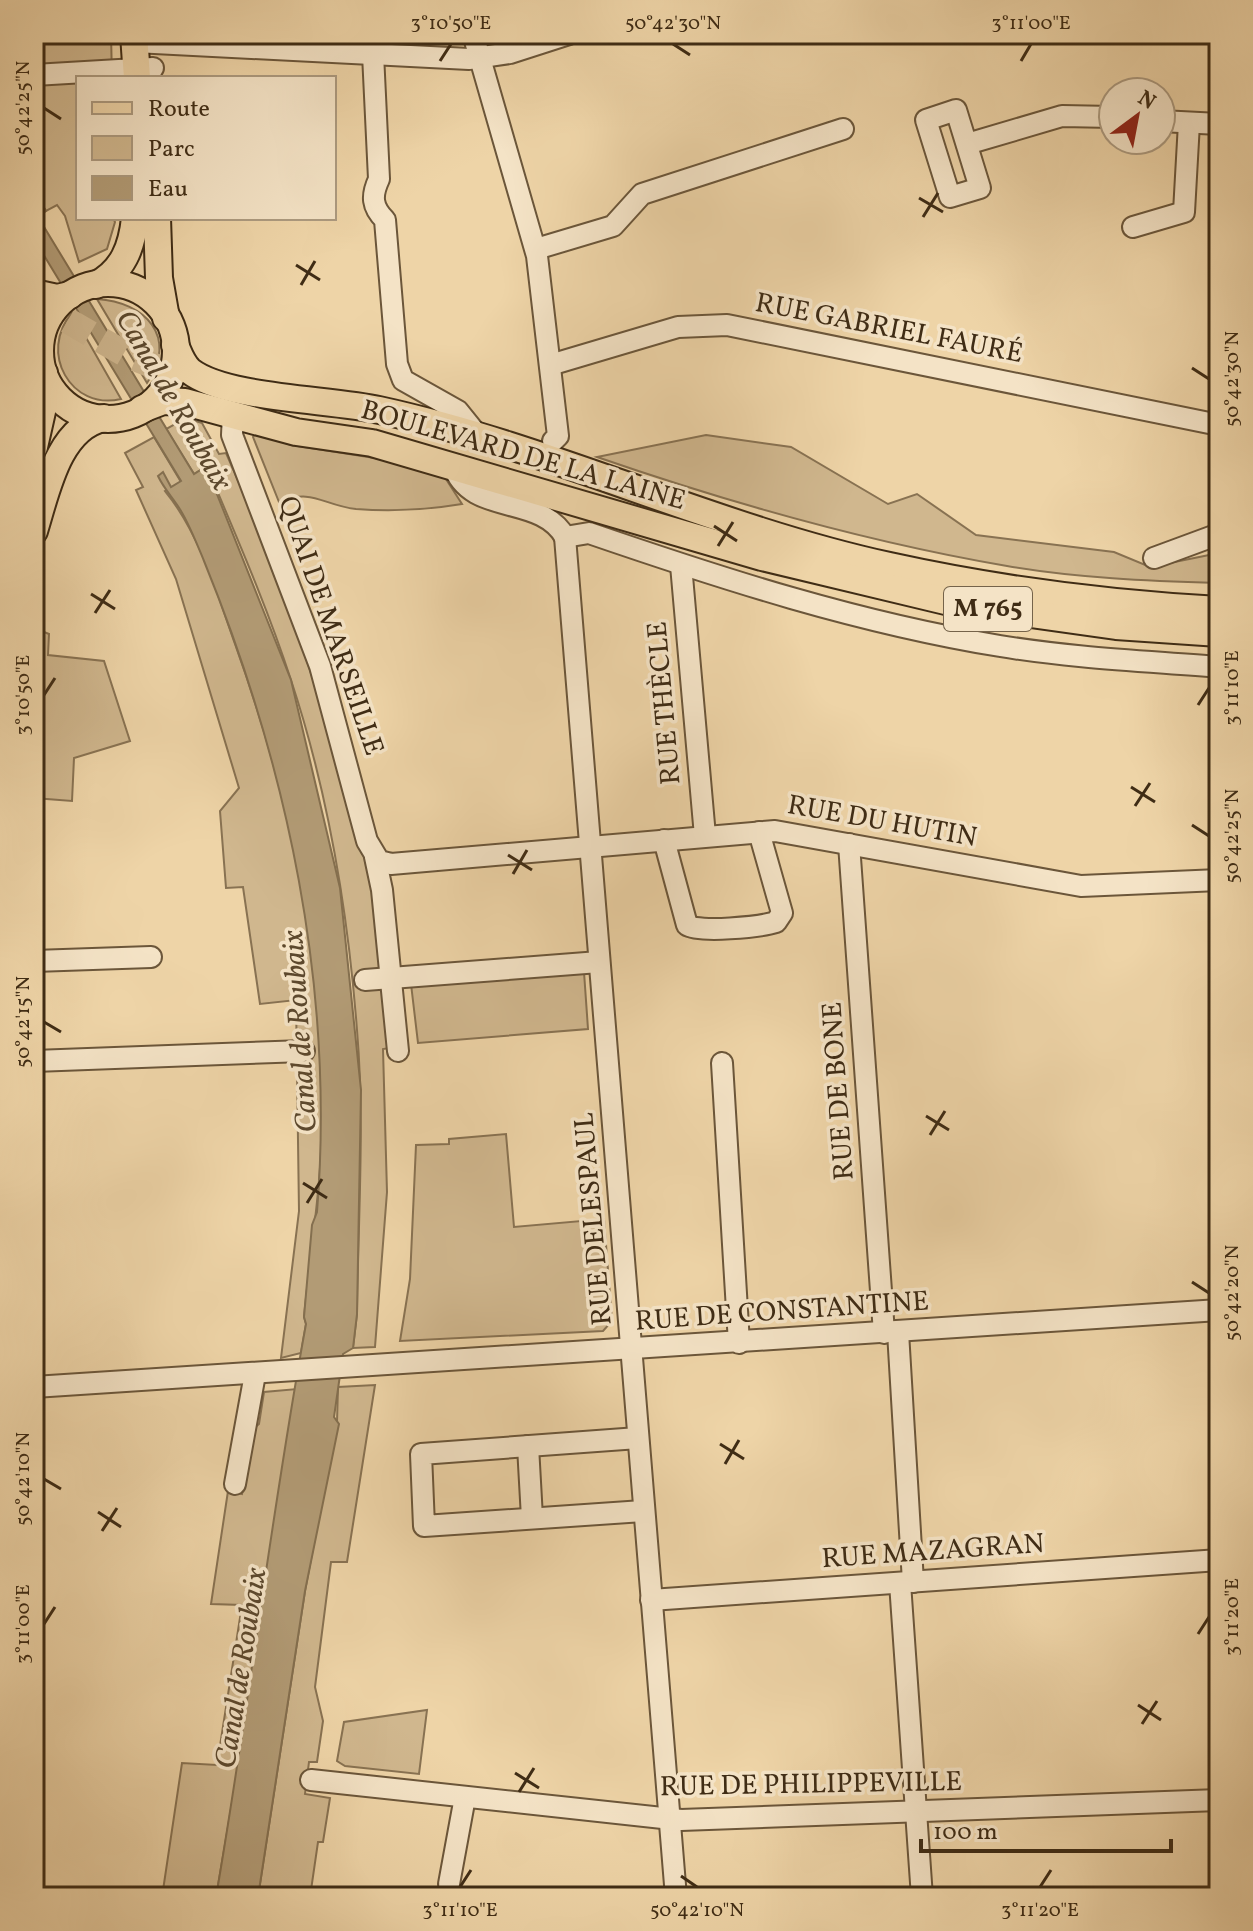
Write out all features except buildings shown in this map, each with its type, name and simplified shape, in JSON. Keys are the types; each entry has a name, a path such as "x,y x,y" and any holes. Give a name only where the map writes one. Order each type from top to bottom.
{"main road":[{"path":"34,447 43,407 39,355 45,324 68,293 122,264 131,245 135,220"},
{"path":"35,526 71,438 89,422 139,408 172,371 175,345 159,278 157,220"},
{"path":"68,293 119,284 141,292 167,319"},
{"name":"BOULEVARD DE LA LAINE","path":"175,345 187,368 219,383 393,413 479,437 785,539 890,567 1098,601 1219,610"},
{"path":"39,355 52,390 66,404 85,415 139,408"},
{"name":"BOULEVARD DE LA LAINE","path":"139,408 185,402 296,432 372,443 861,583 997,611 1116,626 1219,633"},
{"path":"762,557 712,537 420,443 305,417 424,433 722,524 785,539"}],"street":[{"path":"473,34 536,249 558,436 553,441"},
{"path":"34,75 144,56 373,54 478,59 569,34"},
{"path":"373,54 379,179 372,194 376,211 385,220 397,364 403,380 393,413"},
{"path":"967,144 1062,116 1097,117"},
{"path":"1177,122 1219,124"},
{"path":"1133,227 1184,212 1189,123"},
{"path":"536,249 613,226 642,194 843,129"},
{"name":"RUE GABRIEL FAURÉ","path":"551,374 678,327 709,323 1219,425"},
{"path":"403,380 458,411 479,437"},
{"name":"QUAI DE MARSEILLE","path":"233,414 232,435 320,666 383,860 382,890 398,1051"},
{"path":"453,465 458,481 472,493 544,517 565,537 584,532 681,565 840,612 978,643 1057,654 1219,667"},
{"path":"1154,558 1219,534"},
{"name":"RUE DELESPAUL","path":"565,537 676,1897"},
{"name":"RUE THÈCLE","path":"681,565 705,836"},
{"path":"664,840 687,925 697,930 721,926 749,930 776,922 782,913 759,832"},
{"name":"RUE DU HUTIN","path":"383,860 787,832 1081,886 1219,880"},
{"name":"RUE DE BONE","path":"849,844 891,1333 922,1897"},
{"path":"34,961 151,957"},
{"path":"365,980 599,962"},
{"path":"34,1061 304,1051"},
{"path":"722,1063 739,1343"},
{"name":"RUE DE CONSTANTINE","path":"34,1387 1219,1310"},
{"path":"235,1484 255,1374"},
{"path":"638,1438 421,1454 424,1526 643,1511"},
{"path":"528,1446 532,1518"},
{"name":"RUE MAZAGRAN","path":"651,1600 1219,1560"},
{"name":"RUE DE PHILIPPEVILLE","path":"311,1780 669,1819 1219,1800"},
{"path":"449,1884 465,1797"}],"green space":[{"path":"34,34 111,34 112,76 76,76 76,220 114,220 107,249 79,262 65,216 57,205 46,211 34,192"},
{"path":"97,299 130,307 152,325 158,337 159,351 156,366 147,383"},
{"path":"72,313 121,399 103,400 87,396 65,375 59,361 58,345 62,328"},
{"path":"186,418 202,423 219,454 226,453 247,502 303,650 335,751 362,854 367,854 396,1047 383,1049 387,1192 375,1347 353,1348 357,1314 361,1101 348,941 326,809 291,680 237,538 202,455 202,469 194,474 166,429"},
{"path":"256,433 291,445 381,459 444,476 462,504 384,510 344,507 309,497 279,502 253,437"},
{"path":"706,435 791,447 888,504 917,494 976,535 1114,552 1150,567 1219,553 1219,583 1086,576 955,556 799,520 597,457"},
{"path":"154,437 181,482 165,491 198,545 255,702 287,820 310,942 321,1064 320,1173 301,1353 281,1358 299,1211 296,1000 260,1004 243,887 226,888 220,811 239,788 176,579 136,490 143,487 125,453"},
{"path":"34,628 49,634 48,655 104,661 130,741 74,758 72,801 34,798"},
{"path":"584,972 588,1029 418,1043 411,984"},
{"path":"506,1134 514,1227 604,1219 612,1321 603,1331 400,1341 410,1279 416,1145 449,1144 449,1139"},
{"path":"375,1385 347,1562 331,1562 315,1687 323,1721 317,1762 309,1762 305,1794 330,1798 323,1842 318,1842 310,1897 258,1897 305,1591 337,1422 338,1387"},
{"path":"297,1389 216,1897 162,1897 182,1763 217,1765 242,1605 211,1604 228,1491 242,1494 253,1429 259,1424 264,1392"},
{"path":"427,1710 419,1774 345,1766 337,1761 344,1722"}],"water":[{"path":"34,192 46,211 38,217 194,474 202,469 196,458 201,454 291,680 340,888 361,1090 357,1314 353,1348 343,1354 334,1417 339,1424 305,1591 258,1897 216,1897 306,1324 304,1317 312,1225 317,1212 321,1128 319,1045 311,962 299,880 260,718 234,639 196,542 181,511 158,476 163,472 171,487 181,481 34,239"}],"tunnel":[{"path":"34,301 125,354 210,389"}],"water label":[{"name":"Canal de Roubaix","path":"173,401"},
{"name":"Canal de Roubaix","path":"301,1031"},
{"name":"Canal de Roubaix","path":"242,1668"}]}
